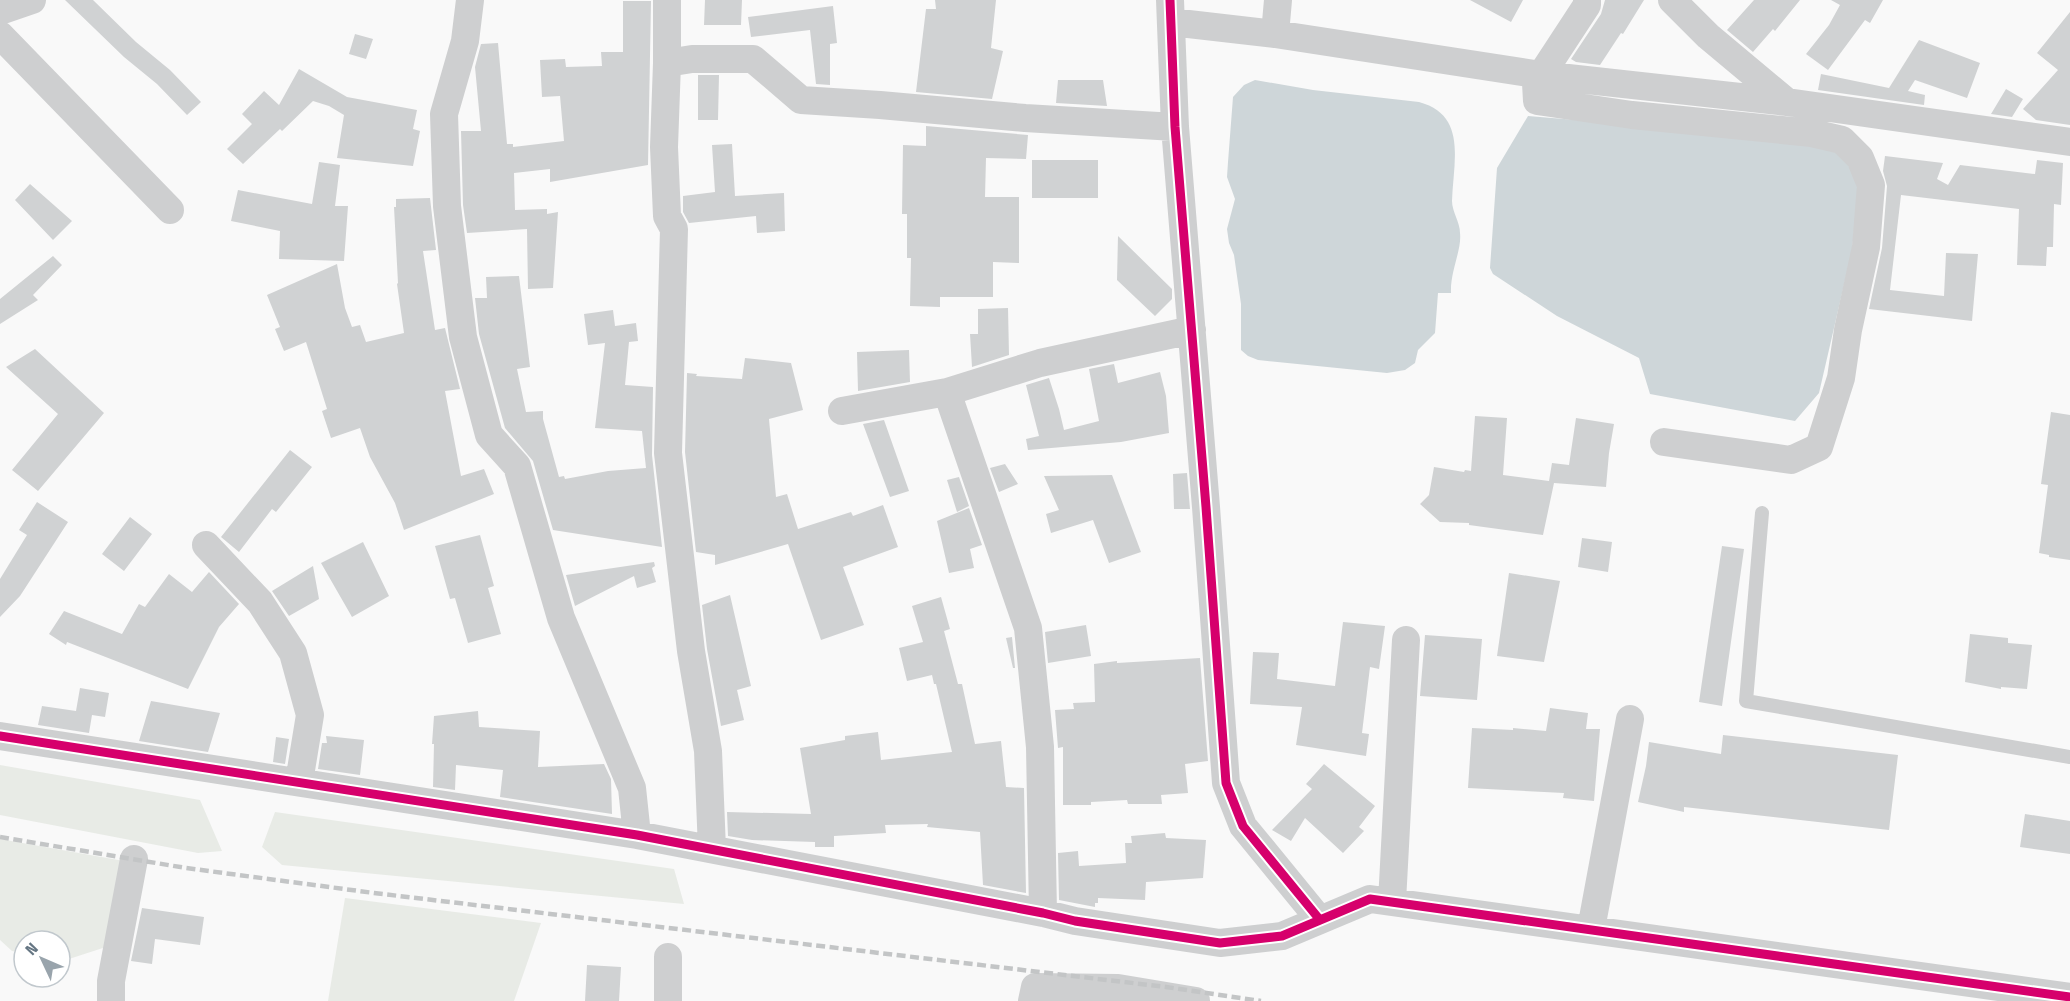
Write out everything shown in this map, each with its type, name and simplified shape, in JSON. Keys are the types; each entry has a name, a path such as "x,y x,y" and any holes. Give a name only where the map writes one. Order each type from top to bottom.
{"street":[{"path":"0,11 32,0"},
{"path":"470,0 465,41 444,114 447,206 463,337 489,435 517,466 561,618 632,788 637,835"},
{"path":"668,0 668,63 663,147 668,216 674,229 668,453 692,651 708,751 712,849"},
{"path":"1275,34 1278,0"},
{"path":"1587,0 1587,5 1536,83 1537,101 1632,115 1812,133 1842,140 1860,158 1871,185 1866,248 1848,330 1841,378 1819,447 1791,460 1664,442"},
{"path":"1672,0 1708,36 1786,102"},
{"path":"1320,920 1243,826 1226,783 1175,127 1170,11 1275,34 1541,75 1786,102 2070,142"},
{"path":"0,35 170,210"},
{"path":"668,63 692,59 753,59 801,100 1025,118 1175,127"},
{"path":"842,411 947,392 1040,363 1192,330"},
{"path":"947,392 1028,628 1040,747 1043,914"},
{"path":"206,545 260,602 293,653 310,715 299,782"},
{"path":"1392,902 1406,639"},
{"path":"1591,930 1630,719"},
{"path":"0,736 637,835 1075,921 1220,943 1281,936 1370,899 2070,997"},
{"path":"111,1001 111,981 134,859"},
{"path":"668,957 668,1001"},
{"path":"1032,1001 1035,987 1118,988 1196,1001"}],"lane":[{"path":"1762,513 1746,701 2070,757"}],"shaded area":[{"path":"1255,80 1313,90 1419,102 1435,108 1445,118 1451,129 1455,156 1452,201 1460,229 1460,240 1451,293 1438,293 1435,333 1418,350 1415,363 1405,370 1387,373 1258,360 1241,350 1241,304 1234,255 1227,229 1235,199 1227,177 1233,97 1244,85"},
{"path":"1528,116 1672,128 1841,149 1859,182 1852,250 1819,393 1795,421 1650,394 1639,358 1557,316 1493,274 1490,268 1497,168"},
{"path":"0,765 200,800 222,851 198,853 0,815"},
{"path":"275,812 674,869 684,904 282,865 262,847"},
{"path":"0,839 124,861 109,946 72,958 72,929 12,929 12,951 0,940"},
{"path":"345,898 541,923 514,1001 328,1001"}],"building":[{"path":"65,0 93,0 136,42 170,70 201,102 187,115 157,84 124,57"},
{"path":"705,0 742,0 741,25 704,25"},
{"path":"935,0 996,0 991,48 1003,51 992,99 916,92 926,9 936,9"},
{"path":"1470,0 1523,0 1511,22"},
{"path":"1605,0 1644,0 1600,65 1576,62 1571,59 1601,14"},
{"path":"1754,0 1800,0 1775,31 1773,29 1753,52 1727,30"},
{"path":"1831,0 1883,0 1870,23 1865,20 1828,70 1806,54 1829,25 1840,5"},
{"path":"623,1 651,1 648,165 550,182 550,169 514,173 515,210 547,209 547,214 558,212 553,288 528,289 527,229 467,233 463,205 461,131 481,131 475,67 481,44 498,43 507,144 513,144 513,147 564,141 560,96 542,97 540,60 565,59 566,67 602,66 601,52 623,52"},
{"path":"833,6 837,43 830,44 830,85 816,84 810,30 751,37 748,17"},
{"path":"2070,12 2070,125 2036,120 2023,109 2058,70 2037,53"},
{"path":"355,34 373,39 366,59 349,54"},
{"path":"1919,40 1980,63 1967,98 1915,80 1908,91 1925,95 1924,105 1818,90 1821,74 1889,88"},
{"path":"299,69 347,97 417,110 413,129 420,131 413,166 337,158 344,115 329,106 313,101 243,164 227,149 252,124 242,114 264,91 279,105"},
{"path":"698,75 719,75 718,120 698,120"},
{"path":"1058,80 1103,80 1107,106 1056,103"},
{"path":"2006,89 2023,99 2012,117 1991,114"},
{"path":"926,126 1028,135 1026,159 986,158 985,197 1019,197 1019,263 993,262 993,297 940,297 940,307 910,306 911,258 907,258 907,214 902,214 903,145 926,146"},
{"path":"732,144 735,196 784,193 785,231 757,233 756,216 689,223 683,212 683,196 715,192 712,145"},
{"path":"1885,156 1943,163 1937,179 1948,185 1960,165 2035,174 2037,160 2063,163 2061,205 2054,204 2053,247 2047,247 2046,266 2017,265 2019,209 1901,195 1890,290 1944,296 1946,253 1978,254 1972,321 1869,309 1882,248 1887,186 1883,171"},
{"path":"1032,160 1098,160 1098,198 1032,198"},
{"path":"319,162 340,165 335,206 348,206 344,261 279,259 280,231 231,221 238,190 312,204"},
{"path":"30,184 72,221 53,240 15,200"},
{"path":"430,198 436,250 423,251 435,330 445,328 460,389 445,391 461,476 484,469 494,494 404,530 395,503 370,457 360,428 331,438 322,411 327,409 306,342 284,351 275,329 280,327 267,295 337,264 345,308 352,327 360,325 366,342 404,333 397,284 394,207 396,207 396,199"},
{"path":"1118,236 1172,289 1172,299 1155,316 1117,280"},
{"path":"53,256 62,265 33,295 38,300 0,324 0,299"},
{"path":"519,276 530,367 517,369 526,412 543,411 543,419 559,477 564,476 565,479 608,471 646,468 642,431 595,428 605,343 588,345 584,314 613,310 615,326 636,323 638,341 629,342 625,385 653,387 652,455 662,547 553,530 533,461 505,428 479,334 475,298 487,298 486,277"},
{"path":"1008,308 1009,355 972,367 970,334 978,334 978,309"},
{"path":"35,349 104,413 38,491 12,470 58,414 6,367"},
{"path":"909,350 910,382 858,391 857,352"},
{"path":"745,358 791,363 803,410 769,419 776,497 787,494 798,529 851,512 853,516 883,505 898,547 843,567 864,625 821,640 788,544 715,565 715,555 696,552 685,452 687,373 697,374 696,376 742,379"},
{"path":"1114,364 1118,383 1160,372 1166,396 1169,433 1121,442 1028,450 1026,439 1039,436 1026,385 1049,378 1064,430 1099,421 1089,369"},
{"path":"2051,412 2070,415 2070,560 2039,553 2048,485 2041,484"},
{"path":"1475,416 1507,418 1503,475 1549,481 1552,463 1569,465 1576,418 1614,424 1606,487 1554,483 1543,535 1469,525 1469,523 1440,522 1420,504 1429,495 1434,467 1471,471"},
{"path":"884,420 909,491 890,497 863,424"},
{"path":"290,450 312,467 276,512 272,509 239,552 221,537"},
{"path":"1005,464 1018,484 999,492 990,468"},
{"path":"1187,473 1190,509 1174,509 1173,474"},
{"path":"1112,475 1141,552 1109,563 1093,520 1051,533 1046,514 1059,510 1044,476"},
{"path":"959,477 969,506 957,512 947,480"},
{"path":"37,502 68,522 20,596 0,617 0,579 27,535 19,530"},
{"path":"969,508 982,545 970,549 974,568 949,573 937,521"},
{"path":"130,517 152,534 124,571 102,554"},
{"path":"480,535 494,586 488,588 501,634 468,643 455,598 450,599 435,546"},
{"path":"1582,538 1612,542 1608,572 1578,567"},
{"path":"363,542 389,596 352,617 321,563"},
{"path":"1722,546 1744,549 1722,706 1699,702"},
{"path":"654,562 655,566 652,568 656,582 637,588 634,576 575,606 566,575"},
{"path":"313,566 319,599 289,616 272,591"},
{"path":"209,572 239,604 219,627 188,689 67,642 66,645 49,634 64,611 122,634 139,604 145,607 169,574 192,592"},
{"path":"1509,573 1560,581 1544,662 1497,656"},
{"path":"730,595 751,686 737,690 744,720 721,726 707,649 702,605"},
{"path":"941,597 950,629 944,631 958,684 962,684 975,744 1001,741 1006,787 1024,788 1026,893 983,885 980,832 927,827 928,824 885,825 886,833 834,836 834,847 815,847 815,842 752,840 728,836 727,812 811,814 800,748 845,740 845,736 878,732 881,760 952,752 932,675 907,681 899,648 923,642 912,606"},
{"path":"1343,622 1385,626 1379,669 1370,667 1362,733 1369,734 1366,756 1296,745 1302,707 1250,704 1253,652 1279,653 1277,679 1335,686"},
{"path":"1086,625 1091,656 1048,663 1045,632"},
{"path":"1970,634 2008,638 2008,643 2032,645 2027,689 2001,687 2001,689 1965,682"},
{"path":"1425,635 1482,639 1477,700 1420,696"},
{"path":"1012,637 1015,668 1013,668 1006,638"},
{"path":"1200,658 1208,761 1185,764 1188,793 1161,795 1162,804 1128,804 1127,800 1091,802 1091,805 1063,805 1063,747 1058,748 1055,710 1074,709 1073,703 1095,702 1094,664"},
{"path":"80,688 109,693 105,717 92,715 89,733 38,725 42,706 76,711"},
{"path":"151,701 220,713 208,752 139,741"},
{"path":"1550,708 1588,713 1586,729 1600,729 1594,801 1563,798 1564,793 1468,788 1472,728 1546,731"},
{"path":"478,711 479,727 540,731 538,767 604,764 611,779 612,814 500,797 503,770 456,765 455,790 433,787 434,716"},
{"path":"1723,735 1898,755 1889,830 1684,807 1684,812 1638,802 1649,742 1721,754"},
{"path":"326,736 364,740 360,775 318,769 322,743 327,743"},
{"path":"276,737 289,739 285,764 273,762"},
{"path":"1324,764 1375,806 1359,827 1364,831 1343,853 1305,818 1291,841 1272,830 1312,789 1306,784"},
{"path":"2025,814 2070,821 2070,854 2020,847"},
{"path":"1165,833 1166,838 1206,840 1203,878 1146,882 1145,900 1098,898 1095,907 1059,900 1058,853 1078,851 1079,866 1126,863 1125,843 1132,843 1131,836"},
{"path":"142,908 204,917 200,945 155,939 152,964 131,961"},
{"path":"587,965 621,967 619,1001 585,1001"}],"railway":[{"path":"0,837 186,868 374,893 1166,987 1261,1001"}],"cycle path":[{"path":"1170,0 1175,127 1226,783 1243,826 1320,920"},
{"path":"0,736 637,835 1075,921 1220,943 1282,936 1370,899 2070,997"}]}
